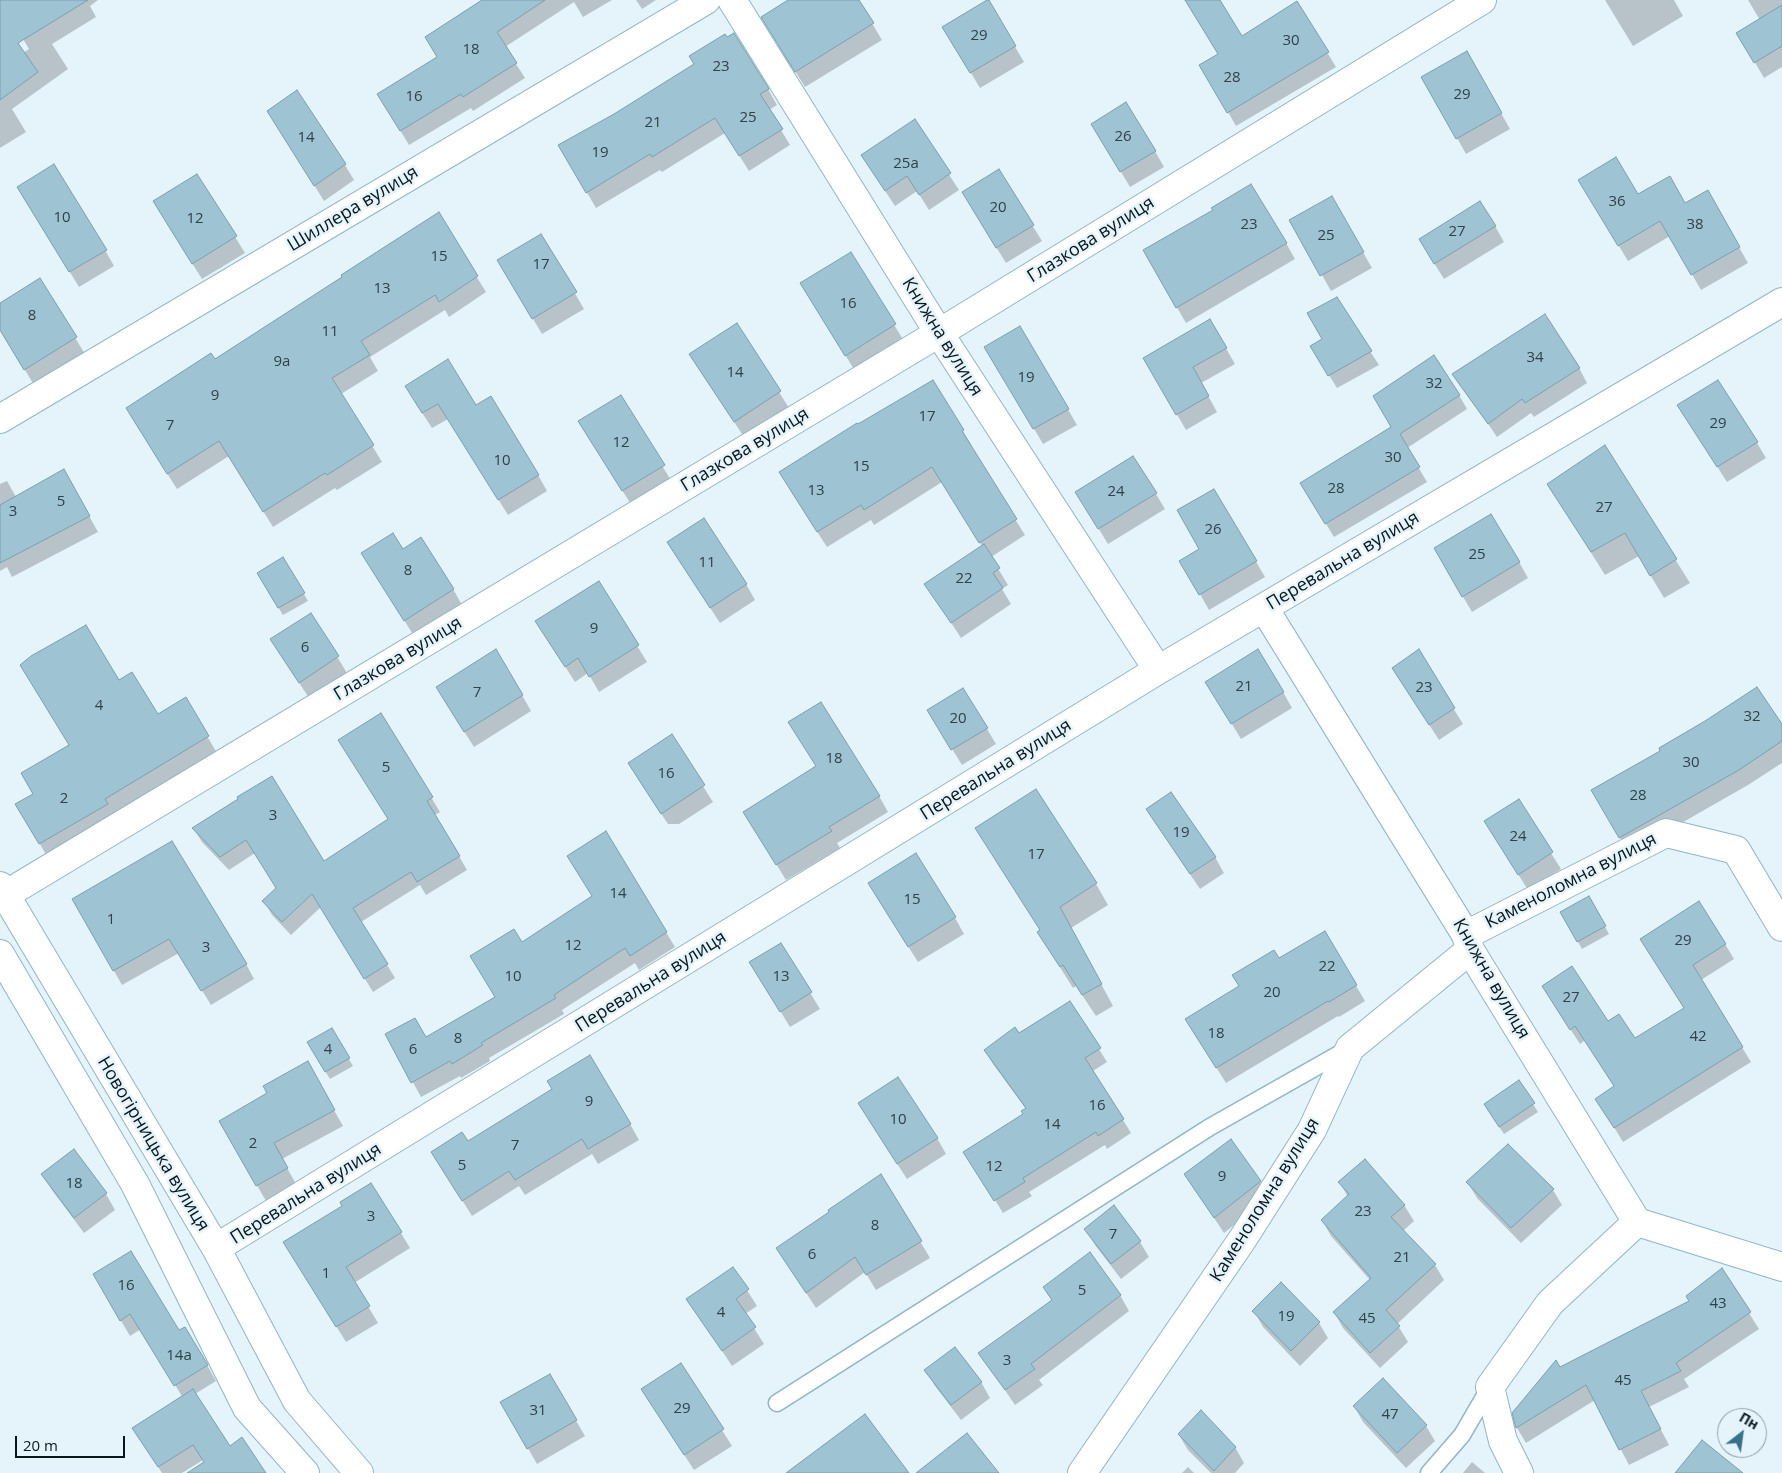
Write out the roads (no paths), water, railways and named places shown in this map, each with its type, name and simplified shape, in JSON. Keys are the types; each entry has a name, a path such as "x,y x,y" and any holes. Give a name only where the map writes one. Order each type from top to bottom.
{"street":[{"name":"Шиллера вулиця","path":"0,419 706,0"},
{"name":"Книжна вулиця","path":"732,0 939,333 1158,670"},
{"name":"Глазкова вулиця","path":"2,891 939,333 1482,0"},
{"name":"Перевальна вулиця","path":"216,1248 1158,670 1782,302"},
{"name":"Книжна вулиця","path":"1264,608 1638,1222"},
{"name":"Каменоломна вулиця","path":"1082,1473 1242,1240 1312,1130 1350,1048 1468,942 1666,832 1736,850 1782,927"},
{"name":"Новогірницька вулиця","path":"2,891 216,1248 297,1401 359,1473"},
{"name":"Новогірницька вулиця","path":"0,954 135,1184 247,1408 305,1473"},
{"path":"1519,1473 1503,1441 1490,1387 1550,1303 1638,1222 1782,1267"}],"lane":[{"path":"777,1403 1210,1127 1350,1048"},
{"path":"1429,1473 1462,1435 1490,1387"}]}
